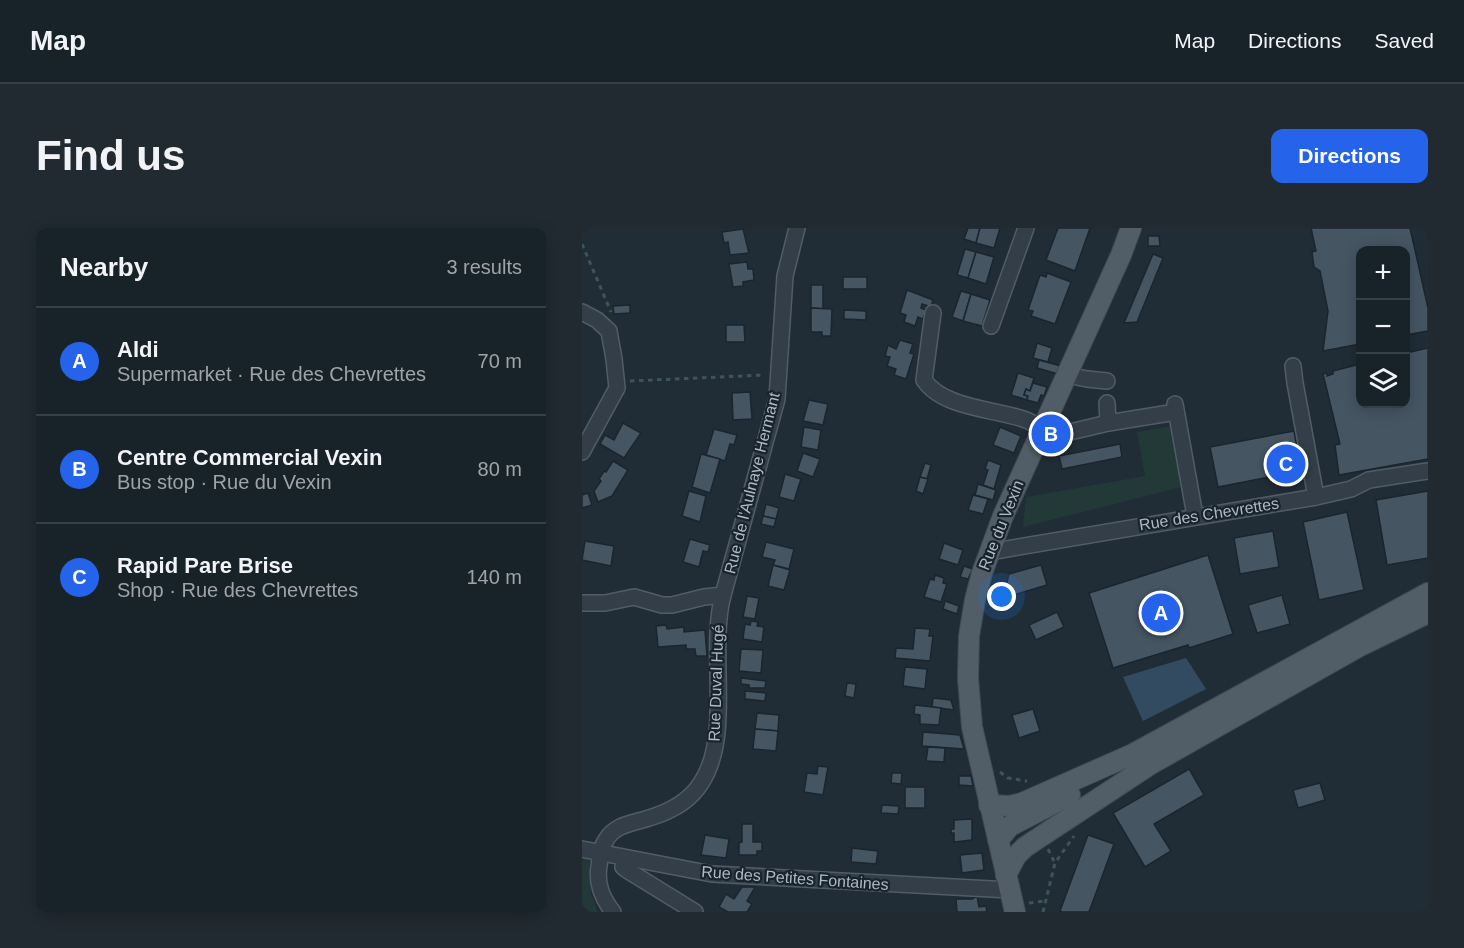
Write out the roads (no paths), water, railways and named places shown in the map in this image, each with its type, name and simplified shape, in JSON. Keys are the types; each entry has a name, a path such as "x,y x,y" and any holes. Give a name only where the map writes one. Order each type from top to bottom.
{"main road":[{"name":"Rue du Vexin","path":"1022,908 1008,882 972,727 968,678 969,636 975,600 989,552 1131,228"},
{"path":"989,805 1010,806 1022,803 1133,754 1428,593"},
{"path":"1008,882 1016,856 1025,847 1151,764 1360,646 1428,614"},
{"path":"1025,847 1012,847 998,840 1010,826 1093,783 1133,754"}],"street":[{"name":"Rue de l'Aulnaye Hermant","path":"582,603 605,603 634,597 662,605 672,605 723,595 777,399 785,276 796,228"},
{"path":"991,326 1026,228"},
{"path":"582,312 597,320 609,331 617,387 582,452"},
{"path":"933,313 924,380 930,388 948,399 1022,418 1042,428"},
{"path":"1293,366 1316,497"},
{"path":"1067,375 1107,381"},
{"path":"1107,403 1108,423"},
{"path":"1070,432 1175,408 1195,516"},
{"name":"Rue des Chevrettes","path":"989,552 1316,497 1351,489 1369,480 1428,471"},
{"name":"Rue Duval Hugé","path":"601,853 604,842 614,831 671,809 691,795 707,774 716,740 717,625 723,595"},
{"name":"Rue des Petites Fontaines","path":"582,849 712,874 1008,882"},
{"path":"601,853 598,875 600,889 613,912"},
{"path":"600,889 602,881 621,858"},
{"path":"621,858 623,867 627,870 695,912"}],"water":[{"path":"1186,658 1206,689 1143,721 1123,677"}],"waterway":[{"path":"1425,228 1428,232"}],"place":[{"name":"Centre Commercial Vexin","path":"1051,434"},
{"name":"Rapid Pare Brise","path":"1286,464"},
{"name":"Aldi","path":"1161,613"}]}
